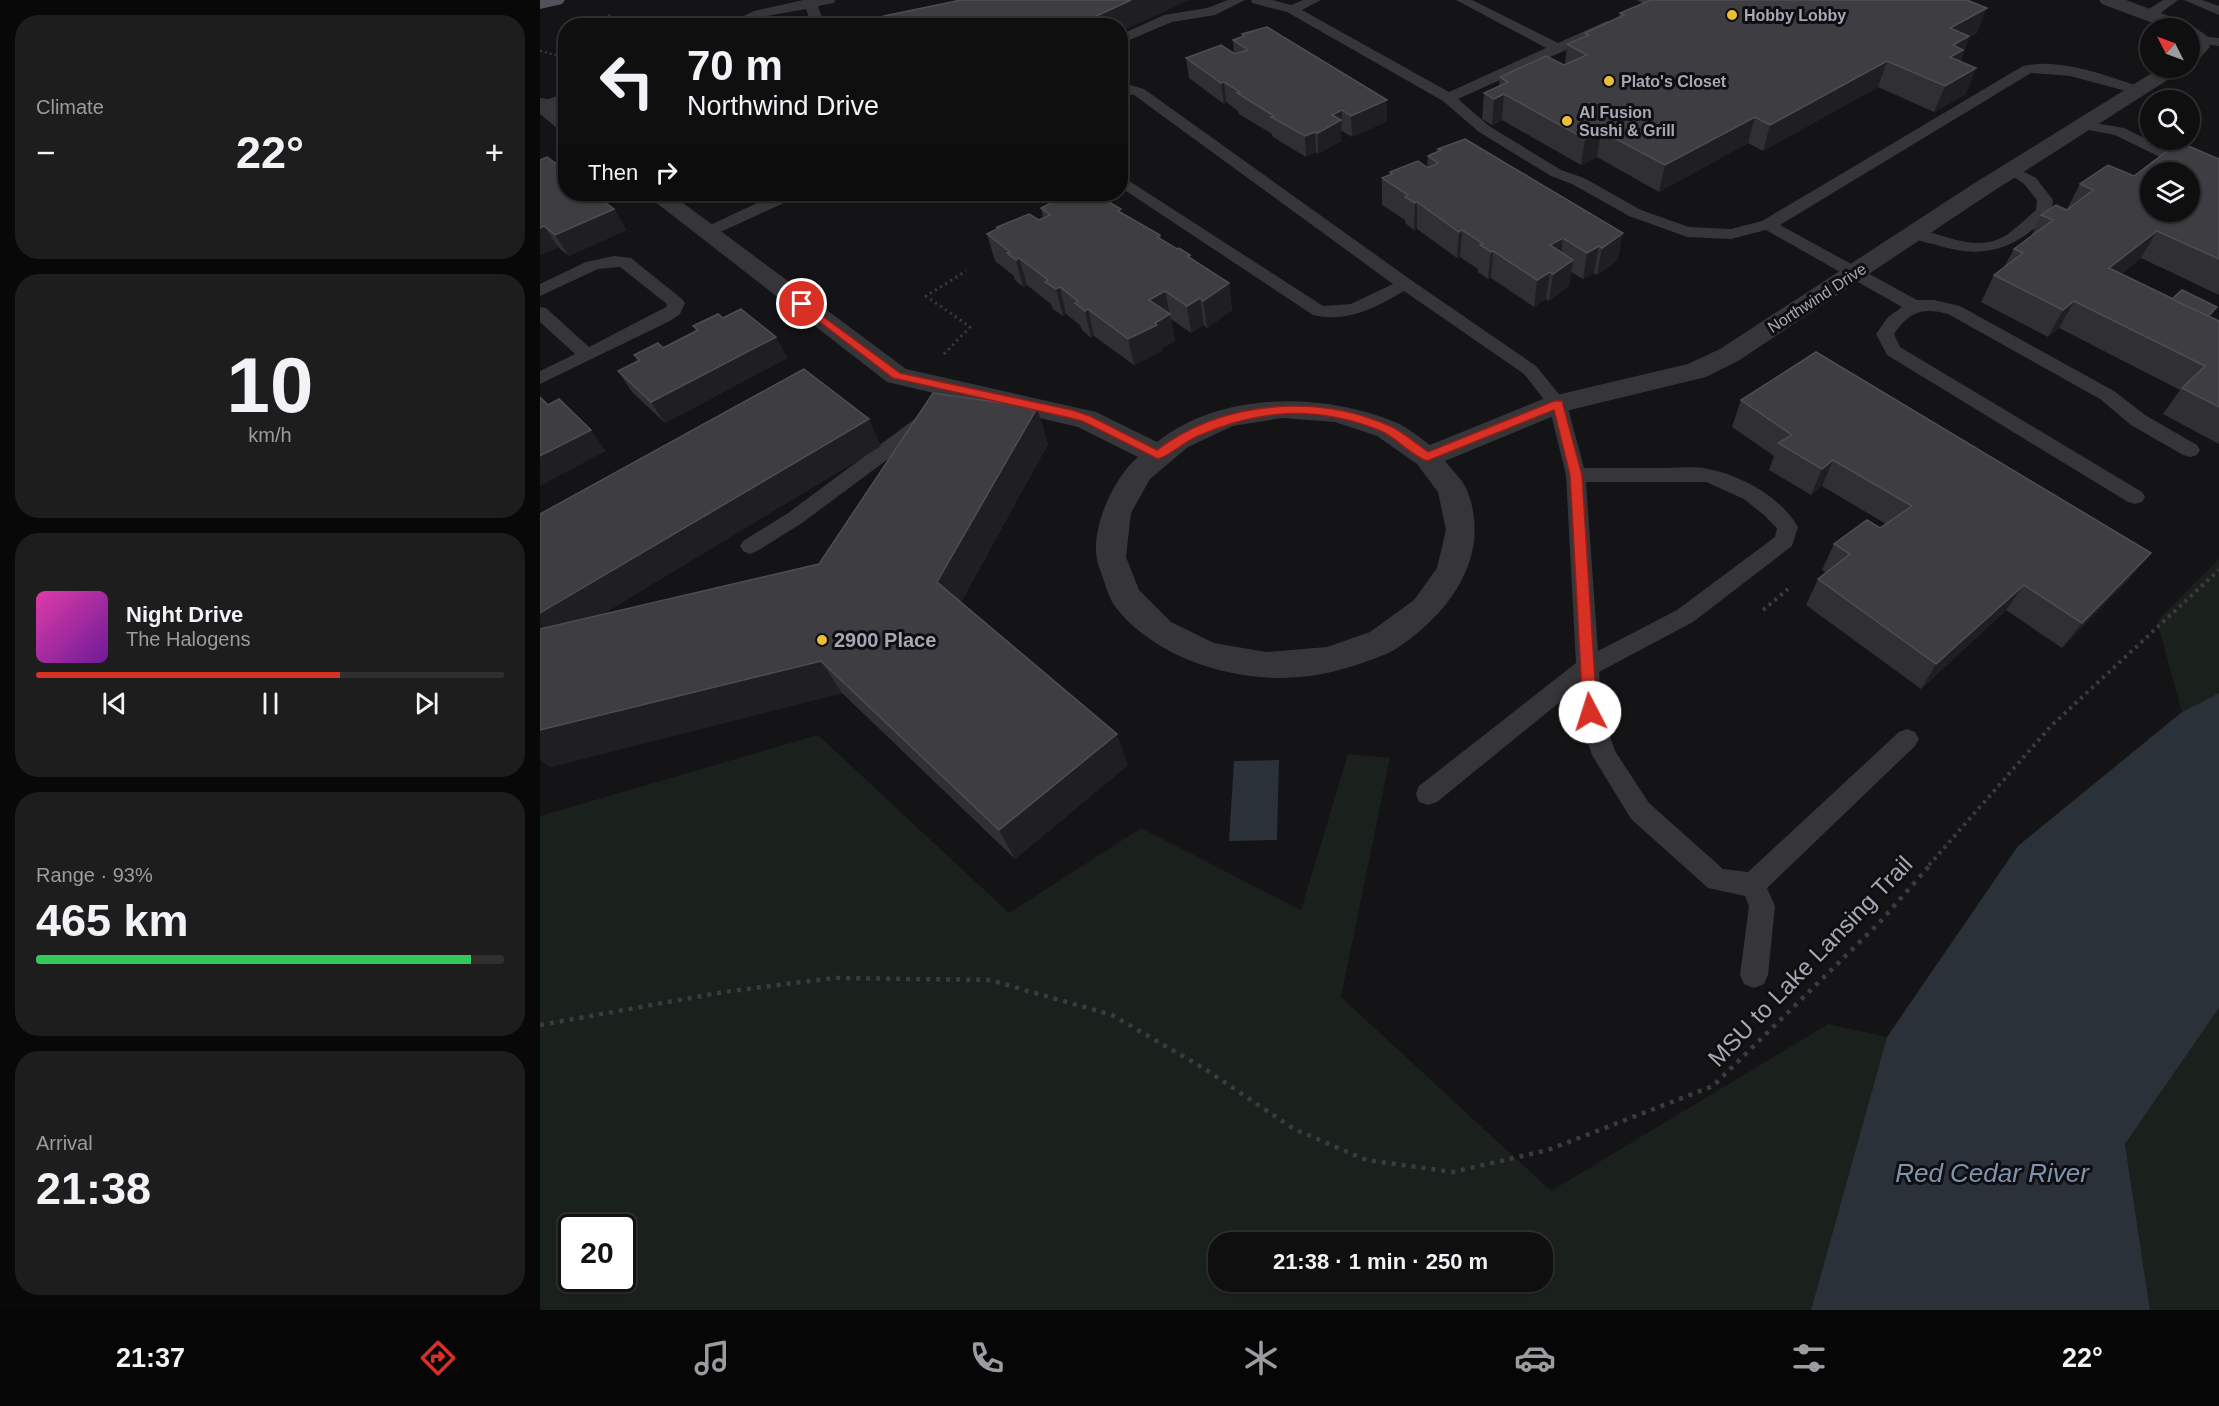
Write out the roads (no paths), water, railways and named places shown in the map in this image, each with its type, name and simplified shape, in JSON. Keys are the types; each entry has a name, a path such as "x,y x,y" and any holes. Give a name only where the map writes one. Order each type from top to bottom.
{"main road":[{"path":"540,3 555,0"}],"street":[{"path":"2109,0 2155,18"},
{"name":"Northwind Drive","path":"1427,457 1558,404 1696,371 1729,355 1856,274 2011,170 2157,78"},
{"path":"541,105 558,118"},
{"path":"666,201 897,376 1086,419 1158,455"},
{"path":"1282,409 1337,412 1387,429 1427,457 1452,490 1461,530 1452,570 1425,609 1382,641 1327,660 1266,665 1208,655 1160,631 1126,597 1111,557 1116,513 1139,472 1178,440 1227,418 1282,409"}],"lane":[{"path":"749,18 809,2 829,0"},
{"path":"1128,36 1169,18 1210,12 1239,0"},
{"path":"1257,0 1292,9 1448,98 1484,129 1556,173 1578,181 1635,213 1687,231 1731,234 1768,225 2028,69 2049,67 2076,72 2137,90"},
{"path":"1292,9 1315,0"},
{"path":"1462,0 1558,49"},
{"path":"2149,15 2172,0"},
{"path":"2190,0 2219,12"},
{"path":"809,2 816,18"},
{"path":"1448,98 1631,16 1655,2"},
{"path":"1128,91 1139,92 1405,284 1530,370 1558,404 1576,475 1590,712 1604,755 1640,811 1717,880 1753,885"},
{"path":"541,105 558,100"},
{"path":"2083,125 2119,131 2219,181"},
{"path":"1916,233 1944,244 1970,247 2004,242 2044,212 2045,200 2030,181 2011,170"},
{"path":"1128,185 1319,311 1338,314 1362,307 1405,284"},
{"path":"708,232 759,201"},
{"path":"1768,225 1914,306"},
{"path":"540,291 602,262 615,260 625,262 676,303 674,310 664,317 540,378"},
{"path":"2136,497 1893,351 1885,334 1894,321 1914,306 1934,304 1954,310 2107,395 2138,420 2190,450"},
{"path":"540,312 587,355"},
{"path":"750,546 795,518 923,423 950,387"},
{"path":"1428,794 1586,668 1685,616 1785,541 1788,527 1778,514 1725,479 1706,475 1576,475"},
{"path":"1753,885 1907,739"},
{"path":"1753,885 1762,906 1754,975"}],"water":[{"name":"Red Cedar River","path":"2219,693 2219,1008 2125,1144 2150,1310 1811,1310 1887,1037 2018,846 2182,712"},
{"path":"1279,760 1277,840 1229,841 1234,761"}],"place":[{"name":"Hobby Lobby","path":"1732,15"},
{"name":"Plato's Closet","path":"1609,81"},
{"name":"AI Fusion Sushi & Grill","path":"1567,121"},
{"name":"2900 Place","path":"822,640"}]}
